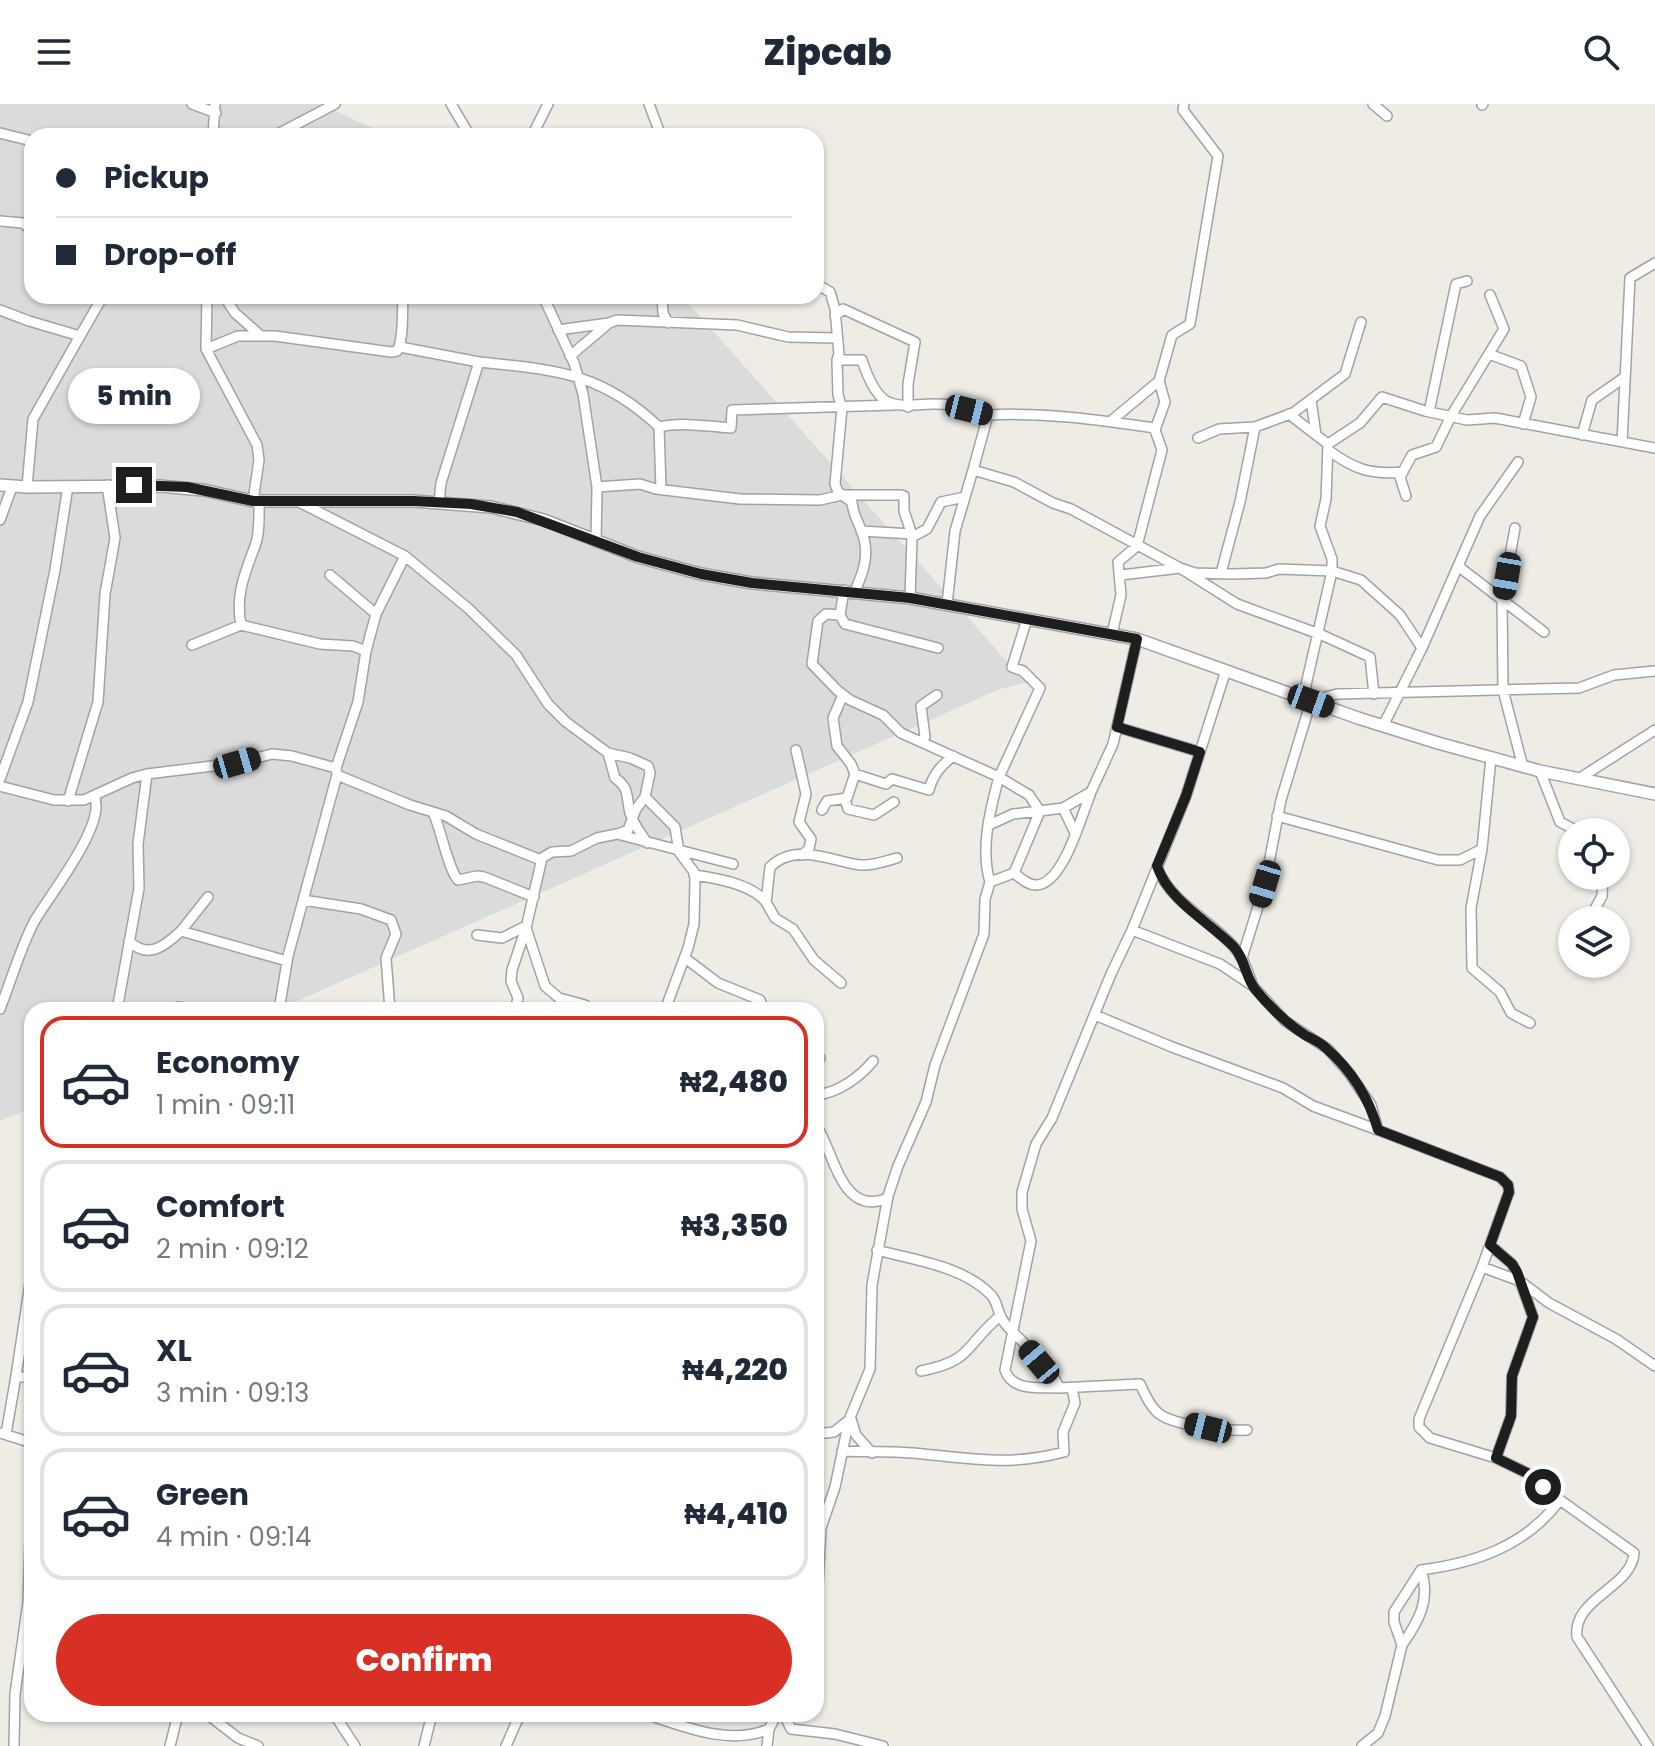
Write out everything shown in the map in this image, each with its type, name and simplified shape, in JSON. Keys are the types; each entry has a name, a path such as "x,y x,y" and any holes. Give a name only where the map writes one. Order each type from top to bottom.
{"street":[{"path":"192,104 215,111"},
{"path":"289,128 335,104"},
{"path":"451,104 465,128"},
{"path":"536,128 548,104"},
{"path":"649,104 658,128"},
{"path":"1118,562 1137,546 1162,450 1155,428 1165,402 1159,381 1172,335 1190,324 1218,156 1183,110 1184,104"},
{"path":"1373,104 1387,116"},
{"path":"0,133 24,139"},
{"path":"0,221 24,224"},
{"path":"1622,442 1630,278 1655,263"},
{"path":"1429,412 1456,284 1467,281"},
{"path":"824,289 830,292 839,354 838,395 842,408 835,484 842,495 852,502 853,515 865,541 866,557 864,569 849,591 840,615 845,624 938,648"},
{"path":"1406,496 1400,477 1412,455 1436,447 1451,416 1504,329 1490,295"},
{"path":"27,487 33,419 98,304"},
{"path":"206,304 206,349 257,445 259,460 255,545 250,553 245,580 239,587 241,625"},
{"path":"229,304 261,336"},
{"path":"400,347 403,304"},
{"path":"547,304 578,375 597,487 596,542"},
{"path":"662,304 668,323"},
{"path":"835,316 843,309 915,342 908,384 908,407"},
{"path":"0,310 80,336"},
{"path":"558,330 617,320 737,325 788,337 836,338"},
{"path":"1198,438 1219,429 1255,427 1289,414 1311,400 1345,374 1361,322"},
{"path":"570,356 609,323"},
{"path":"206,349 238,336 261,336 391,352 400,347 479,362 578,375 618,394 659,427 661,489"},
{"path":"1489,354 1521,366 1531,397 1523,424"},
{"path":"837,360 862,360 868,378 880,395 894,405"},
{"path":"439,502 441,483 479,362"},
{"path":"1582,435 1592,400 1625,377"},
{"path":"1111,421 1159,381"},
{"path":"1328,447 1360,423 1382,397 1467,420 1495,418 1655,448"},
{"path":"1311,400 1316,435"},
{"path":"659,427 679,423 731,428 732,410 950,405 988,415 1022,413 1155,428"},
{"path":"1289,414 1352,468 1403,472"},
{"path":"947,604 955,531 988,415"},
{"path":"1221,573 1240,502 1255,427"},
{"path":"1242,958 1265,884 1277,816 1307,700 1332,571 1332,559 1320,526 1326,499 1328,447"},
{"path":"1383,726 1422,648 1480,516 1518,462"},
{"path":"973,470 1014,482 1180,568 1237,604 1320,634 1370,657 1374,694"},
{"path":"597,487 640,484 740,499 820,500 842,495 904,496 904,511 913,534 910,598"},
{"path":"68,801 98,702 105,594 115,538 107,485"},
{"path":"0,520 6,486 187,487 256,501 471,504 517,512 596,542 701,574 752,583 910,598 1137,639 1383,726 1523,767 1655,794"},
{"path":"0,779 28,702 55,570 68,486"},
{"path":"861,531 913,534 927,529 941,502 965,497"},
{"path":"301,503 405,556 469,609 516,655 548,704 566,722 608,753 648,766 649,785 628,830 597,838 571,851 546,854 541,860 534,897 512,970 511,981 517,1002"},
{"path":"1515,528 1502,600 1503,690 1523,767"},
{"path":"1112,634 1121,595 1118,562 1126,539"},
{"path":"280,1002 287,961 336,772 358,702 376,614 405,556"},
{"path":"1458,566 1544,632"},
{"path":"1121,575 1180,568 1195,573 1258,573 1279,569 1332,571 1361,580 1400,615 1422,648"},
{"path":"330,575 376,614"},
{"path":"840,615 826,614 818,621 812,664 843,695 883,715 901,733 999,777 1029,795 1040,811"},
{"path":"824,1519 835,1487 850,1419 870,1369 869,1312 888,1198 898,1166 926,1102 935,1065 984,934 985,899 990,882 985,850 999,777 1040,688 1023,671 1012,667 1027,619"},
{"path":"192,645 241,625 320,644 353,646 366,651"},
{"path":"1014,873 1030,884 1039,885 1049,881 1061,867 1113,744 1137,639"},
{"path":"1226,670 1186,796 1052,1118 1036,1144 1025,1179 1022,1209 1031,1241 1005,1370 1009,1381 1022,1386 1072,1388 1140,1384 1153,1408 1165,1418 1223,1431 1247,1430"},
{"path":"1307,700 1337,694 1579,688 1614,675 1655,671"},
{"path":"843,695 833,718 837,746 855,774 845,799 848,809 874,815 894,802"},
{"path":"920,741 925,737 921,706 937,695"},
{"path":"1117,727 1200,752"},
{"path":"1580,778 1655,730"},
{"path":"796,750 806,794 799,822 811,839 809,849 802,855"},
{"path":"608,753 615,778 628,791 633,819 647,843"},
{"path":"0,786 44,799 84,800 147,774 237,763 272,754 292,756 393,798 446,816 476,834 541,860"},
{"path":"855,774 878,783 886,784 892,779 929,790 941,766 953,756"},
{"path":"1491,758 1482,849 1471,908 1472,968 1500,992 1511,1013 1530,1023"},
{"path":"1540,771 1558,818"},
{"path":"118,1002 139,888 138,844 147,774"},
{"path":"989,825 1013,814 1063,808 1091,792"},
{"path":"0,1009 34,922 81,848 97,810 94,796"},
{"path":"645,797 675,827 679,852 694,875 694,924 668,1002"},
{"path":"822,810 827,801 845,799"},
{"path":"1063,808 1075,833"},
{"path":"990,882 1014,873 1040,811"},
{"path":"433,812 454,877 463,880 484,877 534,897"},
{"path":"1277,816 1438,860 1460,860 1482,849"},
{"path":"617,834 733,864"},
{"path":"766,902 770,867 788,857 823,855 860,865 897,858"},
{"path":"688,863 696,865 711,877"},
{"path":"1157,866 1169,887 1235,947 1253,986"},
{"path":"694,875 711,877 753,891 766,902 775,918 793,929 814,960 841,983"},
{"path":"129,941 135,948 161,949 181,931 208,897"},
{"path":"303,900 361,909 391,920 396,934 386,958 389,1002"},
{"path":"477,935 502,938 526,927"},
{"path":"526,927 545,986 559,998 574,1002"},
{"path":"1132,930 1220,964 1253,986 1285,1021 1328,1049 1349,1073 1371,1105 1378,1130"},
{"path":"181,931 287,961"},
{"path":"685,958 718,983 761,1002"},
{"path":"1095,1015 1283,1088 1313,1106 1505,1180 1509,1192 1482,1267 1419,1419 1419,1427 1423,1434 1437,1441 1496,1458 1527,1473 1634,1553 1629,1567 1591,1603 1577,1624 1576,1631 1604,1681 1648,1746"},
{"path":"824,1093 861,1075 873,1061"},
{"path":"824,1138 840,1178 852,1196 868,1202 888,1198"},
{"path":"1490,1245 1512,1264 1533,1317 1512,1376 1511,1416 1496,1458"},
{"path":"877,1250 970,1279 994,1298 1000,1316 1054,1375 1059,1388"},
{"path":"1482,1267 1520,1281 1561,1311 1616,1339 1655,1366"},
{"path":"921,1371 951,1364 964,1356 1000,1316"},
{"path":"24,1323 3,1433 24,1440"},
{"path":"16,1376 24,1377"},
{"path":"842,1451 1030,1461 1064,1452 1063,1432 1075,1403 1072,1388"},
{"path":"824,1433 834,1432 850,1419"},
{"path":"850,1419 856,1435 872,1453"},
{"path":"1402,1645 1394,1612 1421,1570 1473,1560 1510,1545 1539,1523 1560,1500"},
{"path":"1362,1746 1381,1726 1402,1645 1416,1625 1426,1590 1421,1570"},
{"path":"14,1746 15,1694 24,1630"},
{"path":"170,1746 176,1722"},
{"path":"217,1722 238,1738 258,1746"},
{"path":"339,1722 355,1746"},
{"path":"424,1746 430,1722"},
{"path":"506,1746 516,1722"},
{"path":"672,1722 727,1739 755,1736 769,1729"},
{"path":"767,1746 773,1722"},
{"path":"788,1722 791,1729 835,1734 883,1746"}],"shaded area":[{"path":"0,104 320,104 372,128 24,128 24,304 689,304 1026,683 1000,689 295,1002 24,1002 24,1111 0,1121"}],"route":[{"path":"134,485 187,487 253,501 471,504 544,520 638,557 701,574 752,583 910,598 1137,639 1117,727 1200,752 1186,796 1157,866 1160,875 1184,903 1235,947 1253,986 1277,1013 1328,1049 1349,1073 1371,1105 1378,1130 1500,1177 1508,1185 1509,1192 1490,1245 1517,1272 1533,1317 1512,1376 1511,1416 1496,1458 1527,1473 1543,1487"}]}
